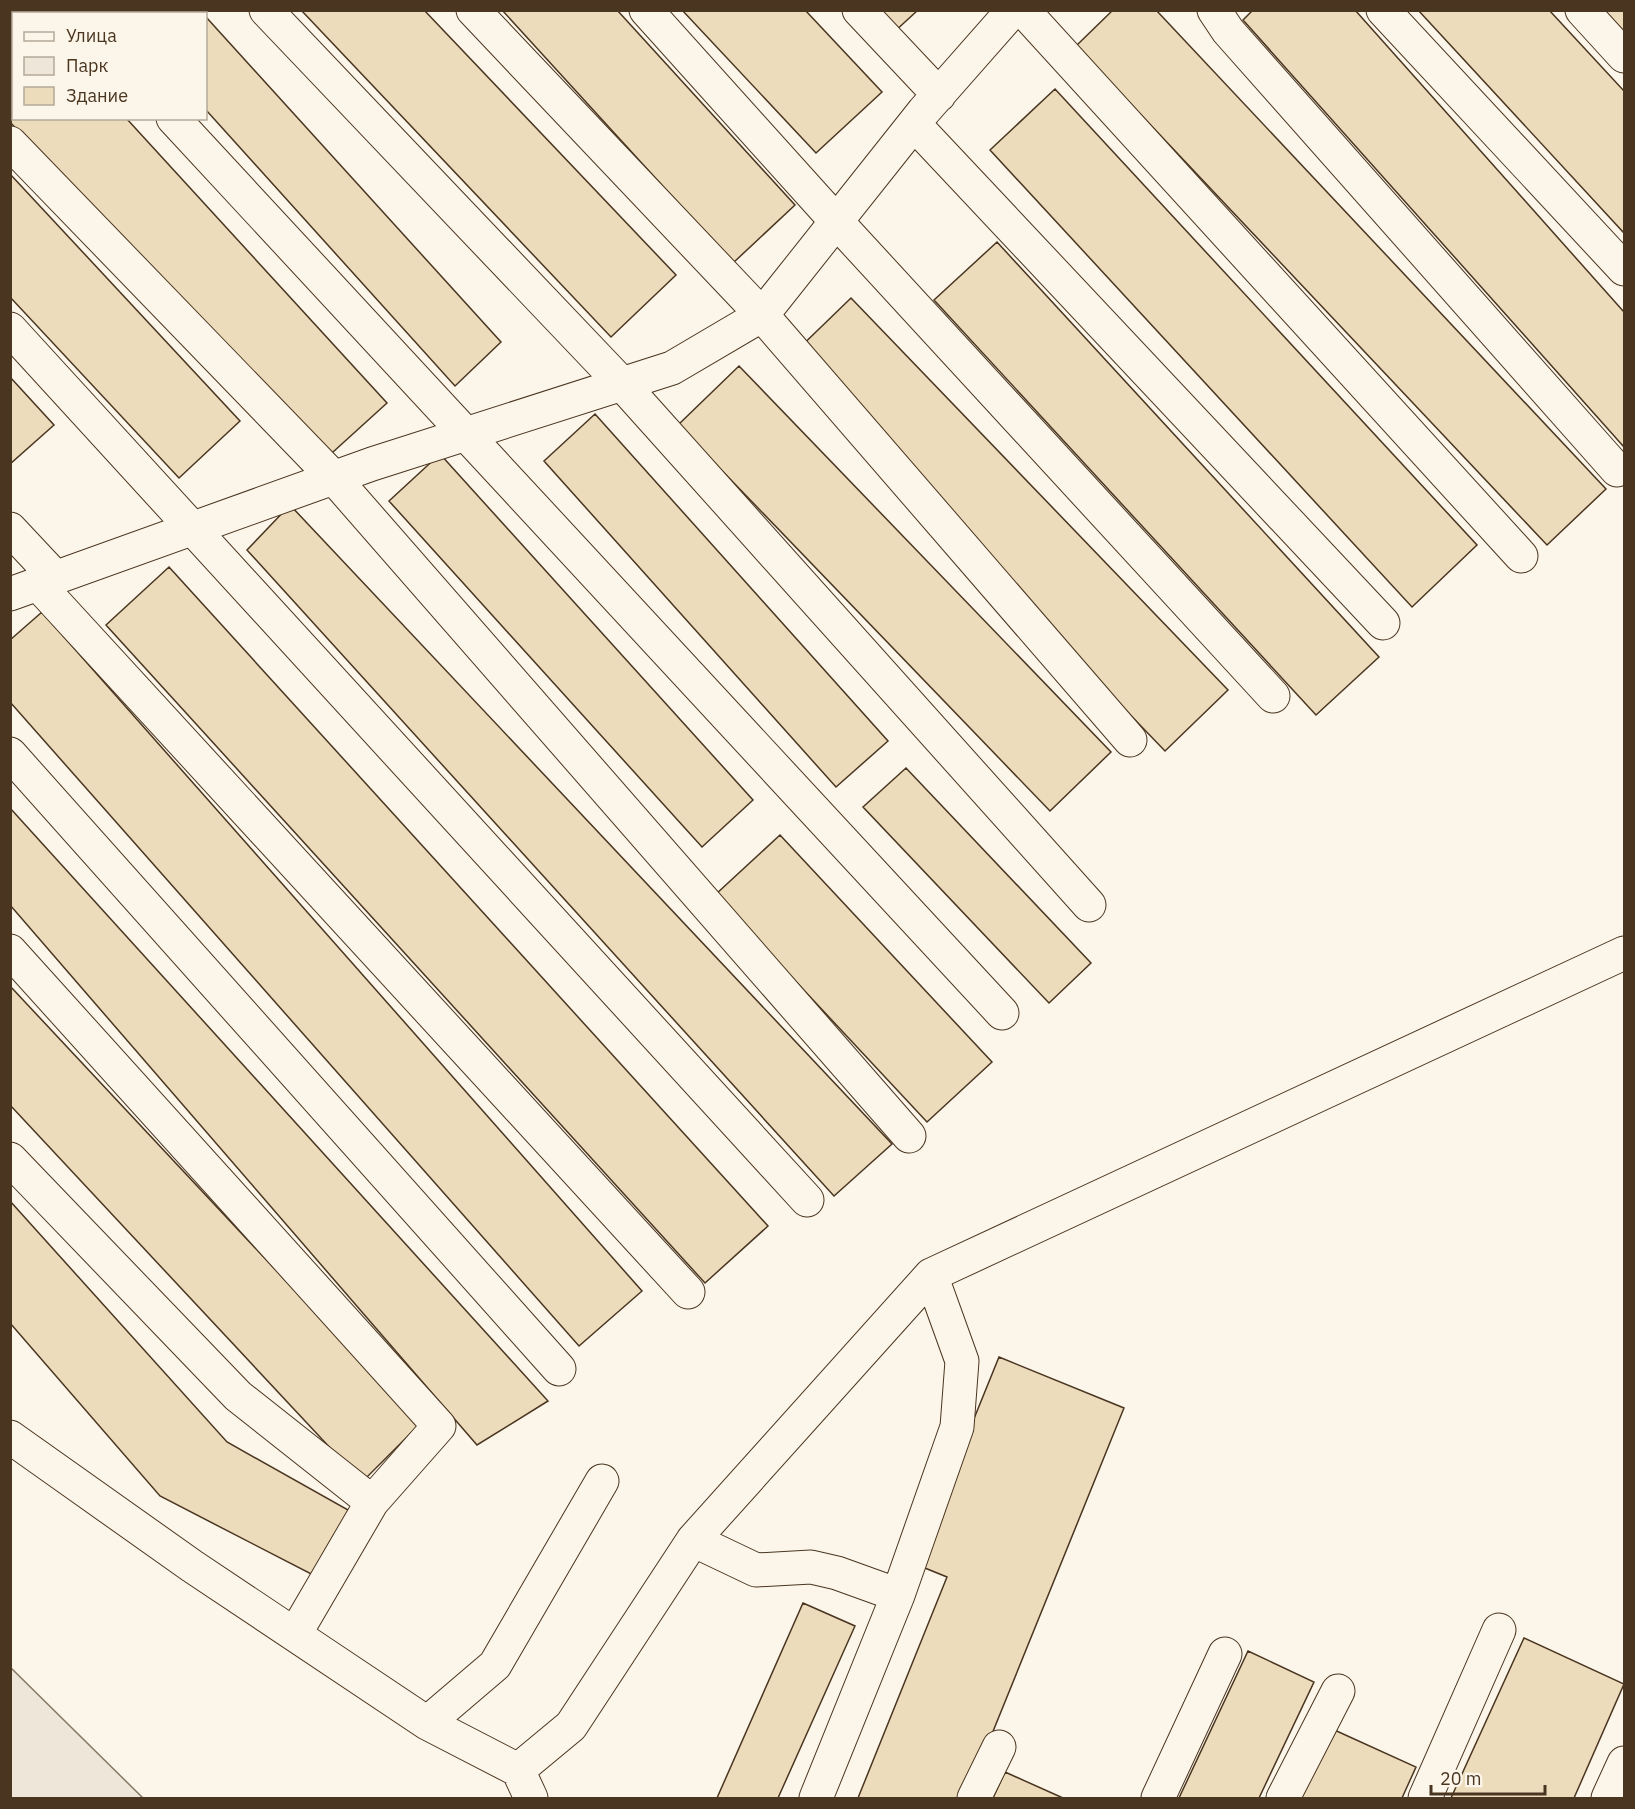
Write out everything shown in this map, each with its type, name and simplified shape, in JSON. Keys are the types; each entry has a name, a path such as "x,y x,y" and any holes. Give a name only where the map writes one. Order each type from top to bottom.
{"street":[{"path":"266,10 622,384 1089,905"},
{"path":"473,10 762,315 1130,740"},
{"path":"646,10 836,221 1274,696"},
{"path":"859,10 939,95"},
{"path":"1214,10 1228,31 1617,470"},
{"path":"1383,10 1624,269"},
{"path":"1582,10 1624,56"},
{"path":"34,585 334,478 672,368 762,315 914,124 1006,14 1521,556"},
{"path":"175,120 1002,1012"},
{"path":"914,124 1383,623"},
{"path":"10,143 334,478 909,1136"},
{"path":"10,329 807,1200"},
{"path":"10,528 34,585 688,1292"},
{"path":"10,754 559,1369"},
{"path":"10,951 439,1426 372,1502 295,1634"},
{"path":"10,1437 192,1566 427,1723 524,1784 571,1726 693,1540 931,1275 1624,953"},
{"path":"10,1159 238,1396 372,1502"},
{"path":"816,1798 897,1595 957,1428 962,1361 931,1275"},
{"path":"427,1723 495,1665 602,1481"},
{"path":"693,1540 756,1570 811,1567 837,1573 897,1595"},
{"path":"1425,1798 1500,1630"},
{"path":"1158,1798 1225,1654"},
{"path":"1283,1798 1338,1690"},
{"path":"974,1798 999,1747"},
{"path":"1608,1798 1624,1763"}],"green space":[{"path":"11,1668 143,1798 11,1798"}],"building":[{"path":"10,10 27,10 28,12 12,12 12,120 128,120 387,403 322,462 10,122"},
{"path":"115,10 199,10 200,12 116,12"},
{"path":"301,10 424,10 676,275 611,337"},
{"path":"502,10 617,10 795,205 733,263"},
{"path":"682,10 805,10 882,92 816,153"},
{"path":"873,10 918,10 893,33"},
{"path":"1113,10 1156,10 1606,489 1547,545 1076,46"},
{"path":"1253,10 1355,10 1624,312 1624,447 1243,20"},
{"path":"1418,10 1549,10 1624,91 1624,233"},
{"path":"1604,10 1624,10 1624,32"},
{"path":"207,18 501,342 455,386 207,111"},
{"path":"1055,89 1477,545 1412,607 990,150"},
{"path":"10,174 240,421 179,478 10,297"},
{"path":"997,242 1379,657 1316,715 934,300"},
{"path":"851,298 1228,690 1165,751 788,359"},
{"path":"739,366 1111,752 1050,811 678,425"},
{"path":"10,377 54,425 10,464"},
{"path":"595,414 888,741 836,787 544,461"},
{"path":"440,454 753,800 702,847 389,501"},
{"path":"290,505 892,1144 834,1196 247,550"},
{"path":"169,567 768,1226 705,1283 106,625"},
{"path":"42,612 642,1291 579,1346 10,702 10,640"},
{"path":"906,768 1091,963 1049,1003 863,807"},
{"path":"10,808 548,1401 477,1445 10,905"},
{"path":"780,835 992,1062 927,1122 715,895"},
{"path":"10,986 420,1424 362,1482 10,1105"},
{"path":"10,1201 227,1442 357,1515 319,1578 160,1496 10,1323"},
{"path":"999,1357 1124,1408 966,1798 858,1798 947,1577 915,1564"},
{"path":"803,1603 855,1626 778,1798 717,1798"},
{"path":"1524,1638 1624,1684 1574,1798 1451,1798"},
{"path":"1248,1651 1314,1682 1259,1798 1179,1798"},
{"path":"1330,1728 1416,1767 1402,1798 1298,1798"},
{"path":"1005,1772 1063,1798 993,1798"}]}
